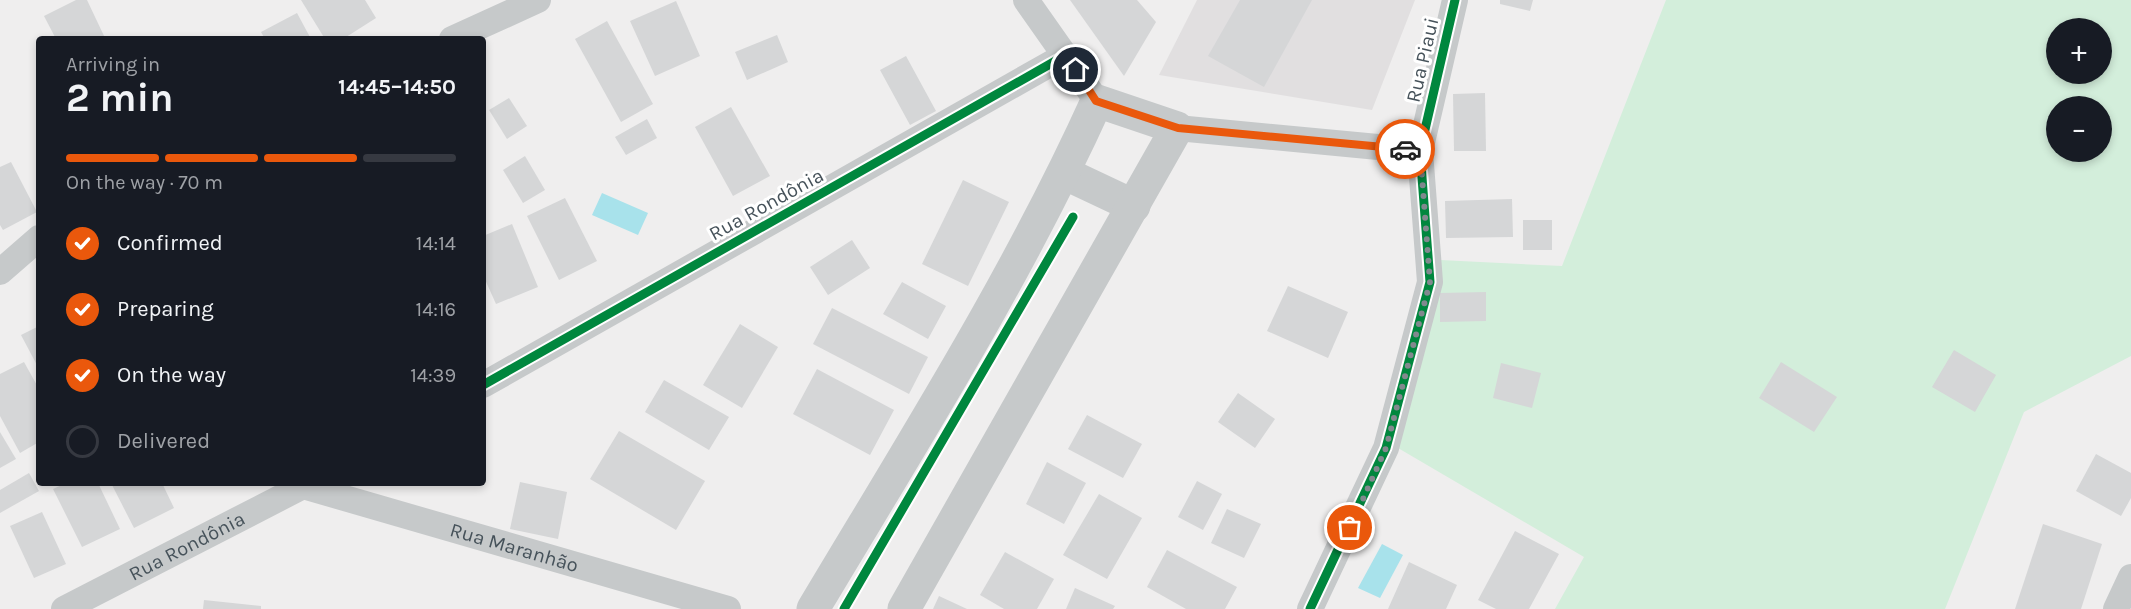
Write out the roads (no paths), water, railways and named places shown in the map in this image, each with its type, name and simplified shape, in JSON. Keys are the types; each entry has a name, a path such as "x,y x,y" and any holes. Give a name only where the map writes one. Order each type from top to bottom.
{"street":[{"path":"459,36 538,0"},
{"path":"1026,0 1096,101 1178,128 1420,150"},
{"name":"Rua Piaui","path":"1310,609 1386,448 1430,282 1420,150 1455,0"},
{"name":"Rua Rondônia","path":"486,383 1066,55"},
{"path":"813,609 946,386 1064,173 1096,101"},
{"path":"904,609 1178,128"},
{"path":"1064,173 1134,206"},
{"path":"0,272 36,241"},
{"name":"Rua Rondônia","path":"64,609 304,486"},
{"name":"Rua Maranhão","path":"309,486 728,609"},
{"path":"2116,609 2131,577"}],"water":[{"path":"602,193 648,213 638,235 592,215"},
{"path":"1382,544 1403,555 1380,598 1358,588"}]}
